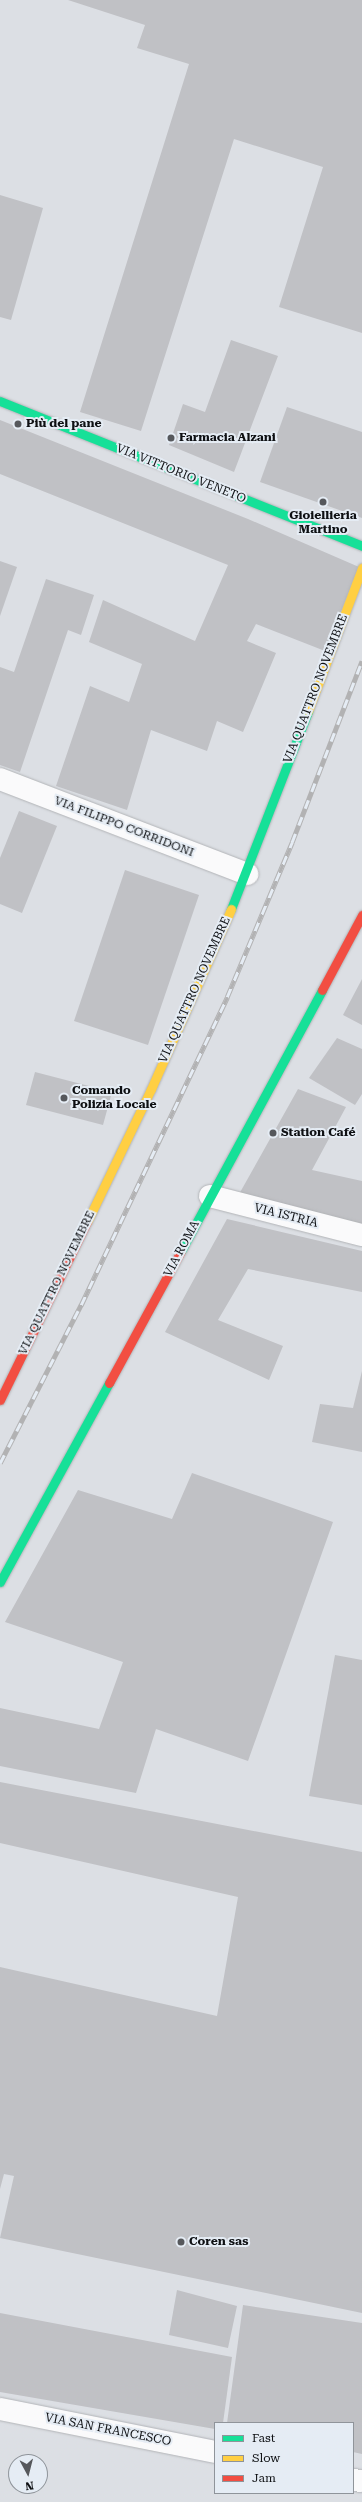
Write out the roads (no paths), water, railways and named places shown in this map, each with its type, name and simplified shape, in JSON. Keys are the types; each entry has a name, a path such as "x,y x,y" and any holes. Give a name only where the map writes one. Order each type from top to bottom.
{"street":[{"name":"VIA VITTORIO VENETO","path":"0,401 362,546"},
{"name":"VIA QUATTRO NOVEMBRE","path":"0,1400 151,1089 247,874 362,568"},
{"name":"VIA FILIPPO CORRIDONI","path":"0,779 247,874"},
{"name":"VIA ROMA","path":"0,1582 362,914"},
{"name":"VIA ISTRIA","path":"210,1196 362,1235"},
{"name":"VIA SAN FRANCESCO","path":"0,2409 214,2452"}],"railway":[{"path":"0,1463 81,1305 227,997 292,842 362,661"}],"place":[{"name":"Più del pane","path":"18,424"},
{"name":"Farmacia Alzani","path":"171,438"},
{"name":"Gioiellieria Martino","path":"323,502"},
{"name":"Comando Polizia Locale","path":"64,1098"},
{"name":"Station Café","path":"273,1133"},
{"name":"Coren sas","path":"181,2242"}]}
